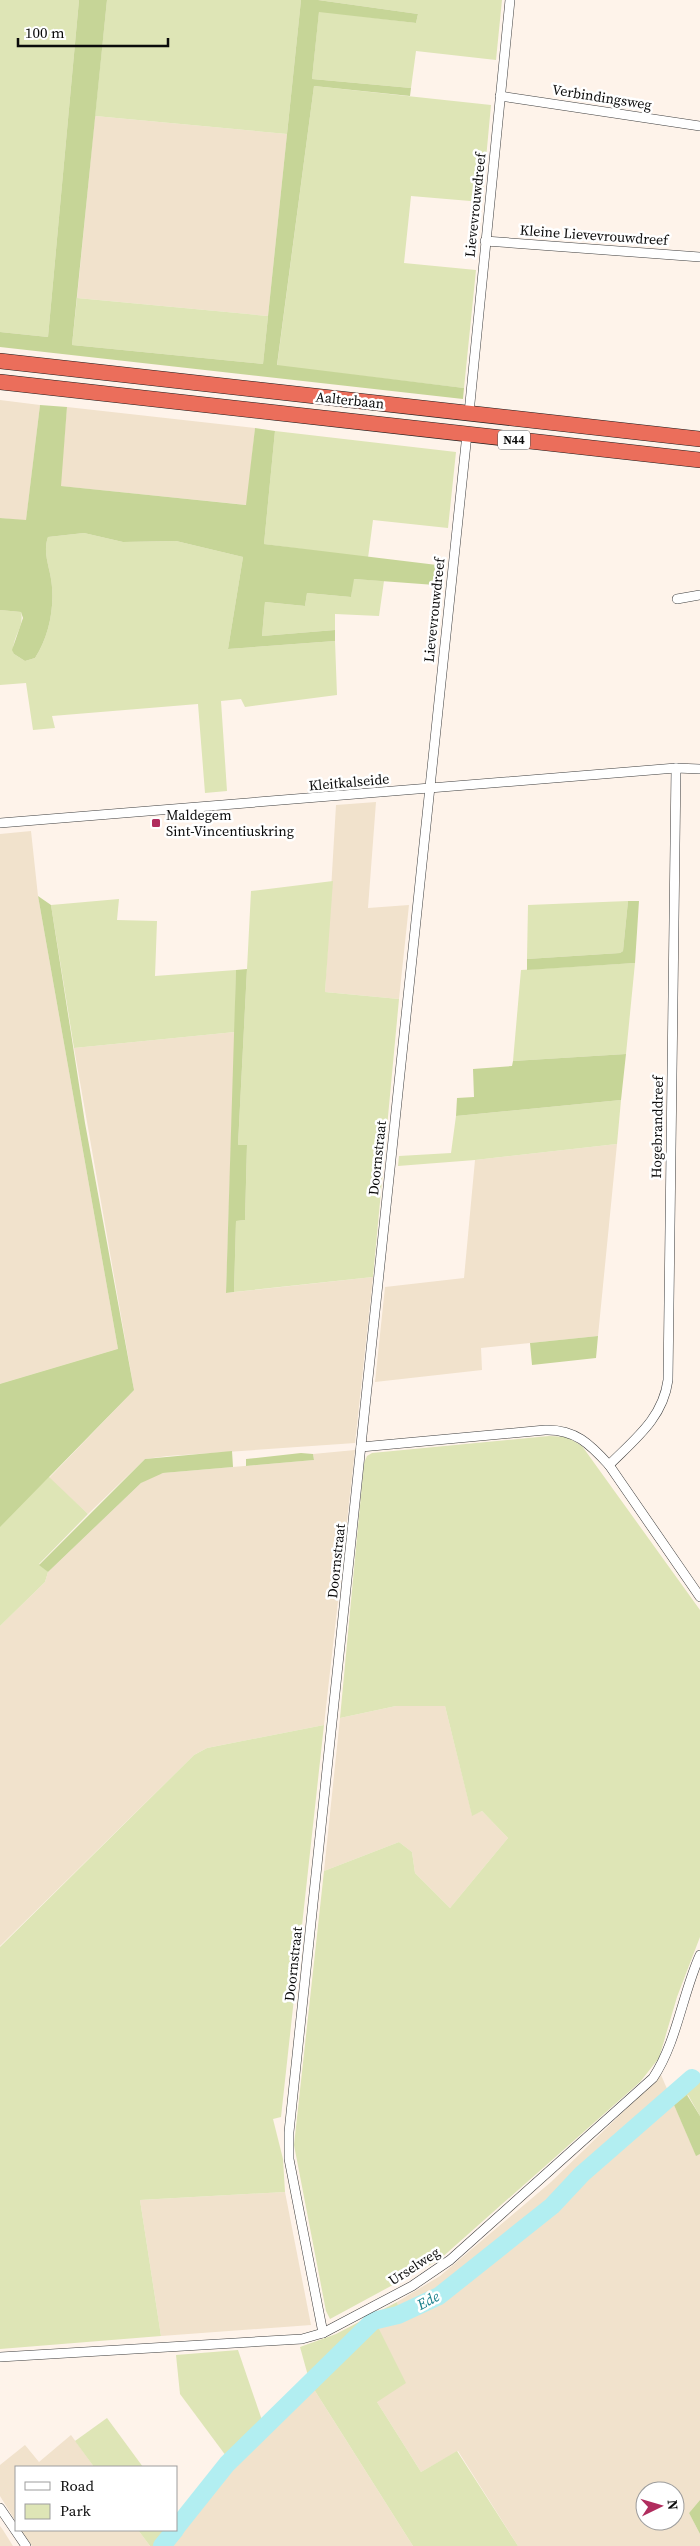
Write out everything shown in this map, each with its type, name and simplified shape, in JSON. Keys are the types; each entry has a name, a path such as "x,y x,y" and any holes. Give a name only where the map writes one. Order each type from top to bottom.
{"highway":[{"name":"Aalterbaan","path":"0,361 700,439"},
{"name":"Aalterbaan","path":"0,382 700,460"}],"street":[{"name":"Lievevrouwdreef","path":"469,413 510,0"},
{"name":"Verbindingsweg","path":"500,96 700,126"},
{"name":"Kleine Lievevrouwdreef","path":"485,241 700,257"},
{"name":"Lievevrouwdreef","path":"430,789 467,434"},
{"path":"677,599 700,595"},
{"name":"Kleitkalseide","path":"0,823 676,768 700,769"},
{"name":"Hogebranddreef","path":"609,1465 656,1416 664,1399 668,1380 676,768"},
{"name":"Doornstraat","path":"323,2333 288,2159 288,2146 430,789"},
{"path":"361,1447 555,1430 574,1434 583,1439 609,1465 700,1596"},
{"name":"Urselweg","path":"0,2357 302,2339 323,2333 412,2286 450,2260 653,2078 664,2062 690,1977 700,1955"},
{"path":"0,2508 15,2530"},
{"path":"16,2531 26,2546"}],"shaded area":[{"path":"95,116 287,134 268,316 77,298"},
{"path":"0,400 40,405 26,521 0,518"},
{"path":"67,407 255,428 247,505 60,486"},
{"path":"376,802 368,908 409,905 399,999 325,992 336,805"},
{"path":"31,831 38,896 118,1349 0,1384 0,834"},
{"path":"235,1032 226,1293 373,1277 355,1443 145,1459 88,1514 49,1478 134,1390 74,1048"},
{"path":"617,1144 598,1336 481,1348 482,1370 375,1382 385,1287 464,1278 475,1160"},
{"path":"355,1450 324,1725 207,1748 194,1755 0,1946 0,1626 45,1582 48,1572 141,1483 152,1476 163,1473 314,1460 313,1454"},
{"path":"396,1706 445,1706 472,1815 482,1811 508,1838 450,1908 415,1873 412,1852 399,1842 324,1871 340,1718"},
{"path":"661,2075 696,2155 700,2154 700,2500 689,2513 700,2534 700,2546 518,2546 458,2451 421,2472 377,2402 377,2324 402,2318 397,2302 440,2276 551,2182"},
{"path":"285,2192 311,2325 161,2336 140,2200"},
{"path":"310,2383 413,2546 167,2546 232,2464"},
{"path":"71,2435 93,2466 15,2466 15,2520 0,2496 0,2465 25,2445 39,2462"},
{"path":"0,2526 3,2530 13,2546 0,2546"},
{"path":"22,2531 139,2531 150,2546 32,2546"}],"green space":[{"path":"0,0 79,0 48,337 0,332"},
{"path":"79,0 107,0 72,345 263,364 301,0 318,0 418,14 416,23 319,12 312,79 411,88 410,96 314,86 277,365 464,388 463,399 0,347 0,332 48,337"},
{"path":"107,0 301,0 287,134 95,116"},
{"path":"318,0 502,0 496,60 416,51 411,88 312,79 319,11 416,23 418,14"},
{"path":"314,86 491,105 482,202 411,196 404,263 476,270 464,388 277,366"},
{"path":"77,298 268,316 263,364 72,345"},
{"path":"40,405 67,407 61,486 246,505 255,428 275,431 264,544 437,565 435,585 354,579 351,597 307,593 305,606 265,602 262,636 335,630 335,641 228,649 243,557 176,541 123,542 84,533 48,537 46,556 52,587 51,615 47,633 40,650 35,658 25,661 14,654 12,650 23,618 21,612 0,610 0,518 26,520"},
{"path":"275,431 456,452 448,528 373,520 368,558 264,544"},
{"path":"84,533 123,542 176,541 243,557 228,649 335,641 337,695 245,707 241,699 221,701 227,791 205,793 198,704 52,716 55,728 33,730 26,683 0,685 0,610 21,612 22,618 14,643 14,654 25,661 35,658 47,633 52,605 51,580 46,549 48,537"},
{"path":"353,579 384,581 379,616 335,614 335,630 262,636 265,602 305,606 307,593 351,597"},
{"path":"333,881 325,992 399,999 373,1277 234,1292 236,1221 245,1220 247,1146 238,1145 251,891"},
{"path":"38,896 51,905 85,1123 134,1390 0,1527 0,1384 118,1349"},
{"path":"119,899 117,920 157,921 155,976 236,970 235,1032 74,1048 51,905"},
{"path":"628,901 623,951 620,953 527,959 528,905"},
{"path":"628,901 639,901 635,963 527,970 527,959 620,953 623,951"},
{"path":"635,963 626,1054 513,1061 521,970"},
{"path":"247,969 238,1145 247,1145 245,1220 236,1221 234,1292 226,1293 236,970"},
{"path":"626,1054 621,1100 456,1116 457,1098 474,1097 473,1069 512,1066 513,1061"},
{"path":"621,1100 617,1144 475,1160 398,1166 399,1156 451,1153 456,1116"},
{"path":"598,1336 596,1358 532,1365 530,1343"},
{"path":"118,1349 134,1390 49,1477 88,1514 39,1564 48,1572 45,1582 0,1626 0,1384"},
{"path":"549,1436 567,1437 582,1446 700,1610 700,1937 677,1997 659,2058 640,2082 439,2260 330,2319 326,2311 294,2145 324,1871 399,1842 412,1852 415,1873 450,1908 508,1838 482,1811 472,1816 445,1706 396,1706 340,1718 364,1463 367,1456 372,1453"},
{"path":"232,1451 233,1467 163,1473 141,1483 48,1572 39,1565 145,1459"},
{"path":"301,1453 313,1454 314,1460 246,1466 246,1459"},
{"path":"324,1725 281,2117 273,2119 283,2159 285,2192 140,2200 161,2336 0,2349 0,1947 194,1755 207,1748"},
{"path":"700,2075 700,2116 688,2095 674,2105 672,2098"},
{"path":"687,2095 700,2116 700,2154 696,2156 674,2105"},
{"path":"397,2302 402,2318 377,2325 406,2383 377,2402 421,2472 457,2451 518,2546 413,2546 310,2383 300,2347 336,2334"},
{"path":"238,2350 265,2429 232,2464 180,2394 176,2355"},
{"path":"107,2418 142,2466 93,2466 75,2441"},
{"path":"194,2498 200,2504 167,2546 158,2546 169,2531 178,2531 178,2518"},
{"path":"700,2500 700,2534 689,2513"},
{"path":"139,2531 169,2531 158,2546 150,2546"}],"waterway":[{"name":"Ede","path":"178,2525 227,2464 373,2321 398,2315 439,2296 552,2206 582,2174 692,2078"},
{"name":"Ede","path":"162,2546 174,2531"}],"place":[{"name":"Maldegem Sint-Vincentiuskring","path":"156,823"}]}
